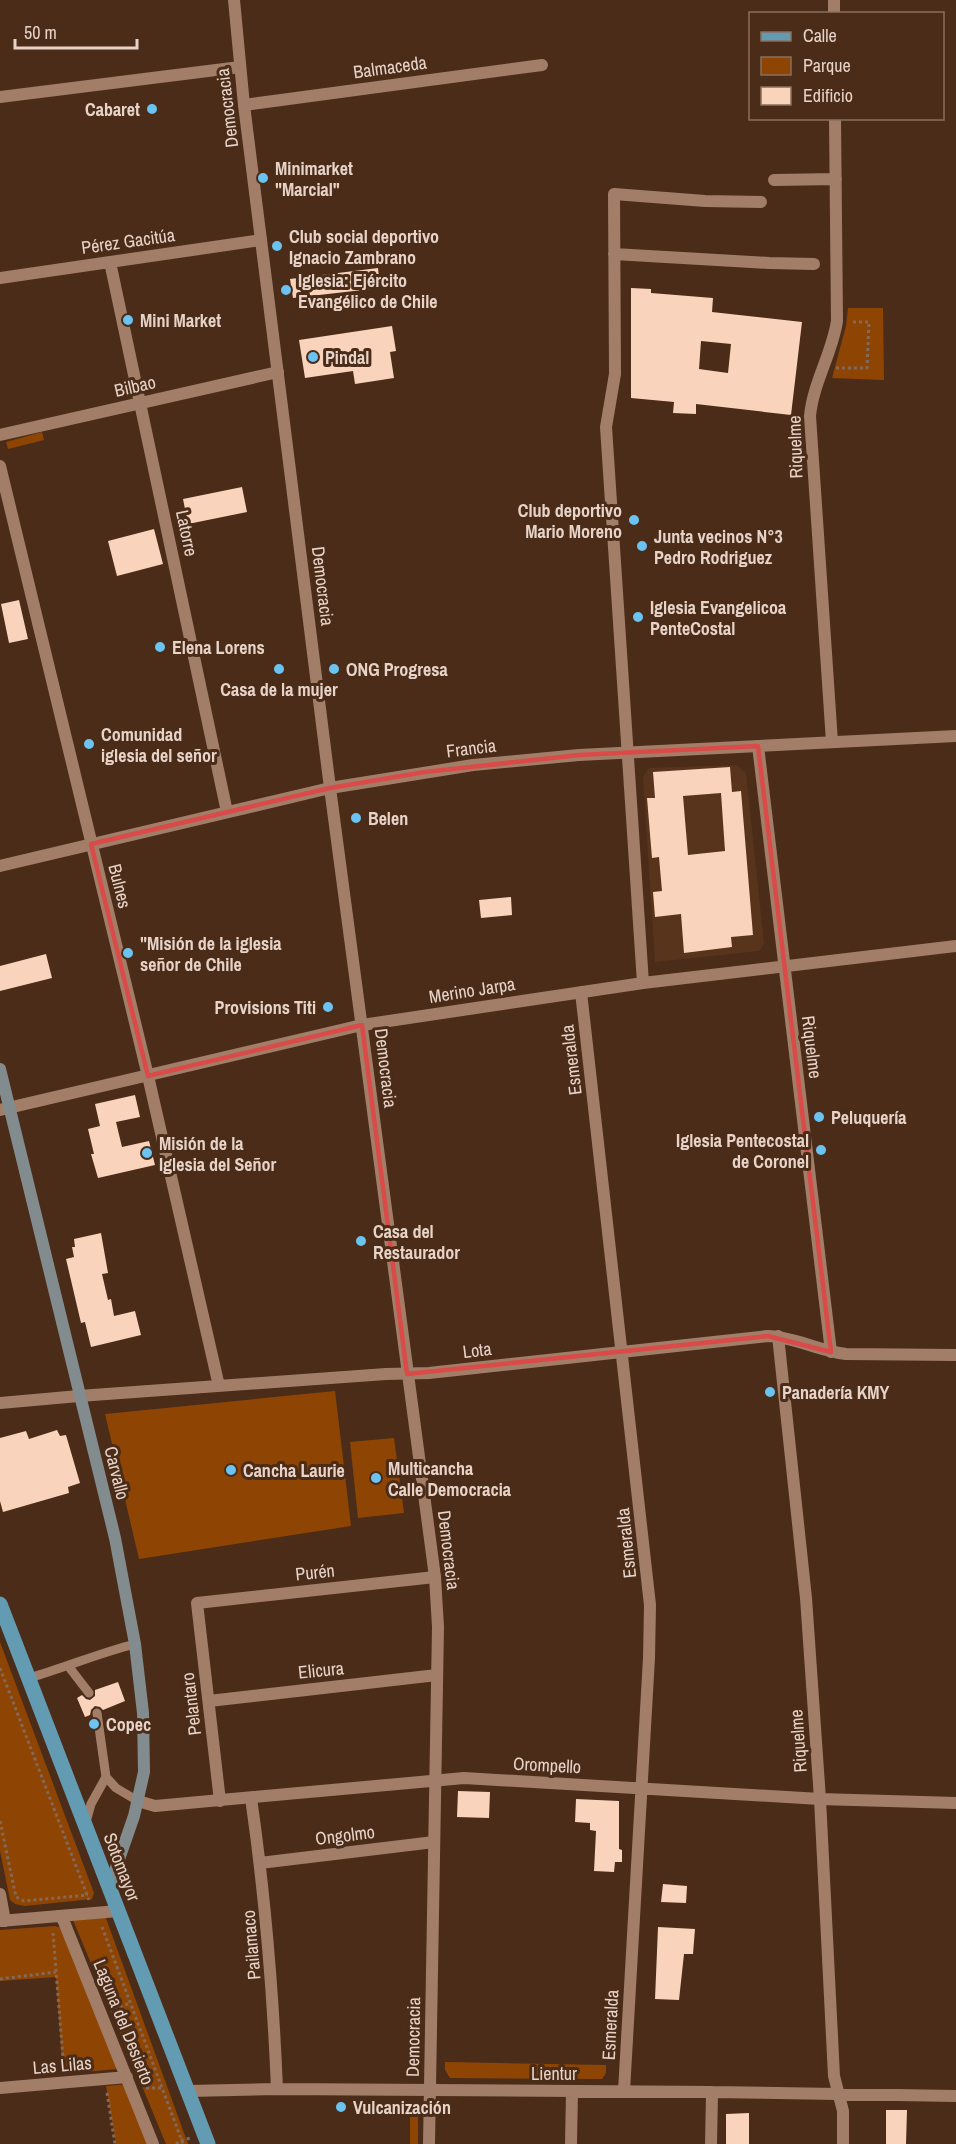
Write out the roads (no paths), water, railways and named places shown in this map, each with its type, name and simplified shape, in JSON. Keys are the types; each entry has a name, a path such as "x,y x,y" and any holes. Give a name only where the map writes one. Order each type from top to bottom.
{"main road":[{"name":"Carvallo","path":"0,1069 5,1109 115,1538 135,1644 144,1736 144,1772 138,1801 110,1888"},
{"name":"Sotomayor","path":"0,1604 208,2144"}],"street":[{"name":"Democracia","path":"234,0 244,105 330,788 438,1606 429,2144"},
{"name":"Balmaceda","path":"244,105 542,64"},
{"path":"0,97 240,67"},
{"name":"Riquelme","path":"832,742 810,416 814,394 833,340 837,321 836,120"},
{"path":"774,180 836,179"},
{"path":"643,983 606,427 615,382 614,194 705,201 761,202"},
{"name":"Pérez Gacitúa","path":"0,278 261,240"},
{"path":"614,254 814,264"},
{"name":"Latorre","path":"111,262 227,812"},
{"name":"Bilbao","path":"0,435 278,372"},
{"name":"Bulnes","path":"0,466 148,1076 219,1386"},
{"name":"Francia","path":"0,866 330,788 473,765 548,757 956,736"},
{"name":"Riquelme","path":"758,746 831,1352"},
{"name":"Merino Jarpa","path":"5,1109 362,1025 643,983 956,946"},
{"name":"Esmeralda","path":"581,992 650,1605 650,1658 624,2091"},
{"name":"Lota","path":"0,1403 219,1386 429,1374 768,1336 778,1336 831,1352 956,1355"},
{"name":"Riquelme","path":"778,1336 806,1598 820,1799 834,2076 843,2111 843,2144"},
{"name":"Purén","path":"197,1603 435,1577"},
{"name":"Pelantaro","path":"197,1603 220,1801"},
{"name":"Elicura","path":"209,1701 437,1675"},
{"name":"Orompello","path":"138,1801 155,1806 464,1778 820,1799 956,1803"},
{"name":"Pailamaco","path":"251,1798 272,1973 277,2089"},
{"name":"Ongolmo","path":"260,1863 434,1842"},
{"path":"0,1894 3,1921 95,1915 118,1911"},
{"name":"Laguna del Desierto","path":"55,1916 62,1918 64,1922 153,2144"},
{"name":"Las Lilas","path":"0,2088 127,2077"},
{"name":"Lientur","path":"188,2091 277,2089 624,2091 956,2096"},
{"path":"571,2144 572,2091"},
{"path":"711,2144 712,2092"}],"lane":[{"path":"28,1678 69,1667 114,1649 135,1644"},
{"path":"69,1667 89,1693"},
{"path":"85,1824 91,1804 106,1777 97,1713"},
{"path":"106,1777 116,1788 138,1801"}],"place":[{"name":"Cabaret","path":"152,109"},
{"name":"Minimarket \"Marcial\"","path":"263,178"},
{"name":"Club social deportivo Ignacio Zambrano","path":"277,246"},
{"name":"Iglesia: Ejército Evangélico de Chile","path":"286,290"},
{"name":"Mini Market","path":"128,320"},
{"name":"Pindal","path":"313,357"},
{"name":"Club deportivo Mario Moreno","path":"634,520"},
{"name":"Junta vecinos N°3 Pedro Rodriguez","path":"642,546"},
{"name":"Iglesia Evangelicoa PenteCostal","path":"638,617"},
{"name":"Elena Lorens","path":"160,647"},
{"name":"Casa de la mujer","path":"279,669"},
{"name":"ONG Progresa","path":"334,669"},
{"name":"Comunidad iglesia del señor","path":"89,744"},
{"name":"Belen","path":"356,818"},
{"name":"\"Misión de la iglesia señor de Chile","path":"128,953"},
{"name":"Provisions Titi","path":"328,1007"},
{"name":"Peluquería","path":"819,1117"},
{"name":"Iglesia Pentecostal de Coronel","path":"821,1150"},
{"name":"Misión de la Iglesia del Señor","path":"147,1153"},
{"name":"Casa del Restaurador","path":"361,1241"},
{"name":"Panadería KMY","path":"770,1392"},
{"name":"Cancha Laurie","path":"231,1470"},
{"name":"Multicancha Calle Democracia","path":"376,1478"},
{"name":"Copec","path":"94,1724"},
{"name":"Vulcanización","path":"341,2107"}]}
